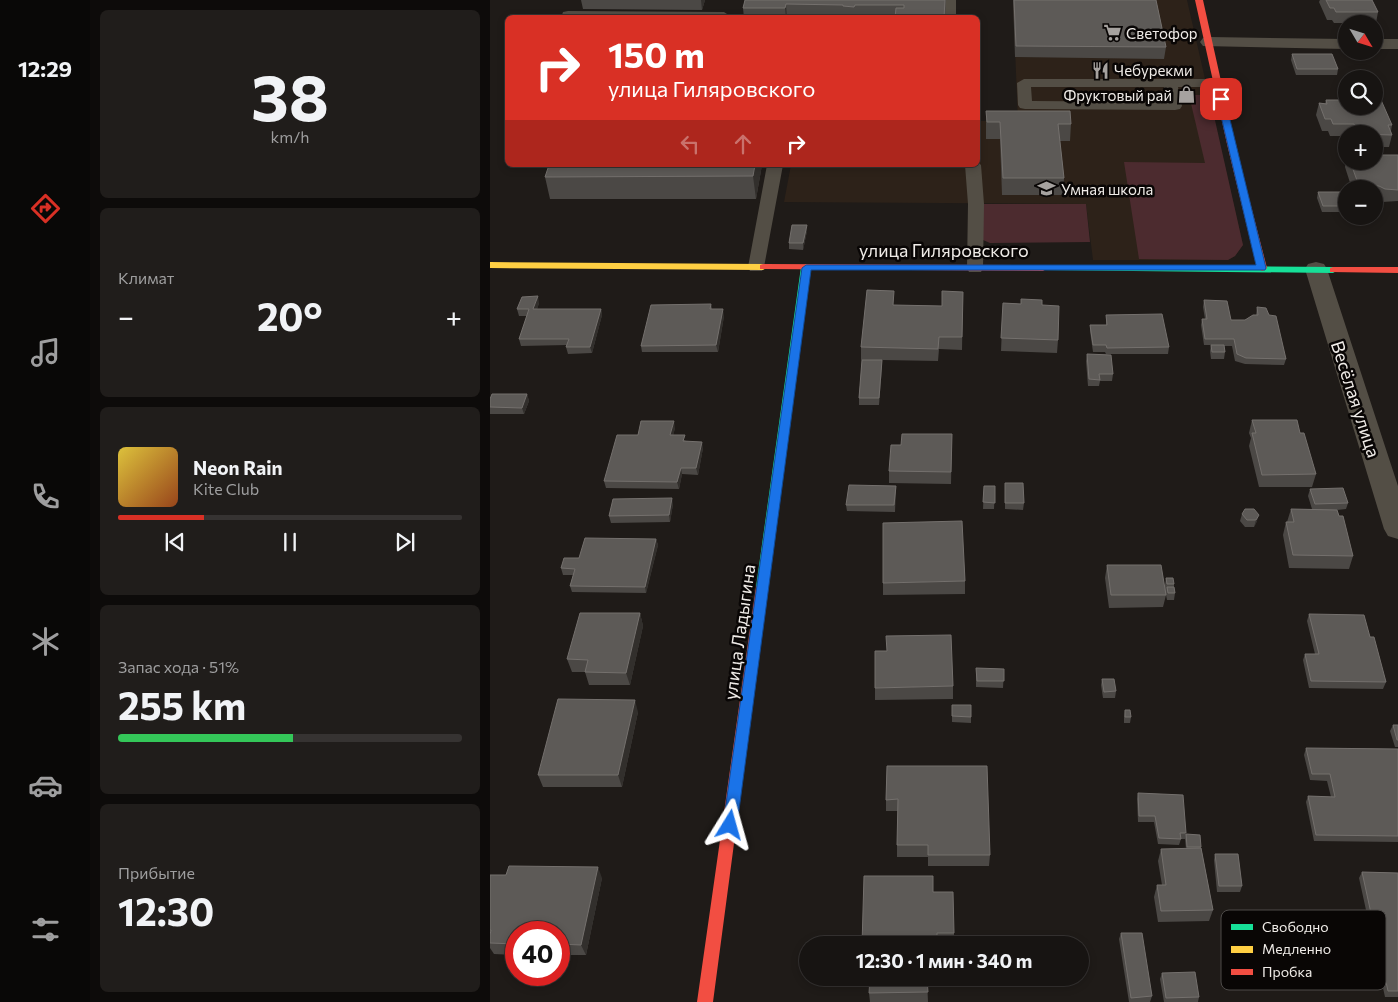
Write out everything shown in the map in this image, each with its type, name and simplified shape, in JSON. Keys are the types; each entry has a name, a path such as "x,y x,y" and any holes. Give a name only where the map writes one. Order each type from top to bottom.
{"street":[{"path":"1199,0 1217,84 1262,268"},
{"path":"1208,42 1338,44"},
{"path":"1383,44 1398,44"},
{"name":"улица Гиляровского","path":"490,265 1398,270"},
{"name":"улица Ладыгина","path":"705,1002 806,268"},
{"name":"Весёлая улица","path":"1316,269 1398,529"}],"lane":[{"path":"725,15 730,0"},
{"path":"950,0 950,15"},
{"path":"568,14 620,15"},
{"path":"1170,83 1175,106 1025,105 1024,83 1170,83 1217,84"},
{"path":"756,267 774,167"},
{"path":"973,167 976,204 975,268"}],"shaded area":[{"path":"1013,0 1187,0 1243,245 1235,256 1228,260 1093,260 1086,204 784,202 791,167 980,167 980,121 1018,121"},
{"path":"1189,95 1202,95 1210,98 1243,245 1235,256 1228,260 1139,259 1124,162 1205,163"},
{"path":"982,204 1086,204 1090,242 990,243 983,240"}],"building":[{"path":"745,0 945,0 944,15 895,15 896,8 904,8 904,5 855,5 854,7 843,5 786,4 785,8 743,8"},
{"path":"1014,0 1156,0 1166,47 1016,46"},
{"path":"1326,0 1372,0 1378,12 1336,12 1334,8 1330,8"},
{"path":"1292,54 1332,54 1338,69 1297,69"},
{"path":"1326,100 1338,100 1338,115 1383,115 1383,105 1392,125 1388,125 1392,135 1383,135 1383,125 1333,124 1331,119 1325,119 1319,103 1327,104"},
{"path":"986,111 1070,111 1071,124 1058,124 1064,178 1003,178 1000,122 987,122"},
{"path":"1383,155 1398,155 1398,190 1383,188 1383,180 1357,180 1353,170 1383,170"},
{"path":"548,167 755,167 753,176 545,177"},
{"path":"1318,192 1338,192 1338,206 1323,206"},
{"path":"792,225 807,225 803,243 789,243"},
{"path":"867,290 894,291 893,305 942,306 942,291 963,292 962,337 939,337 938,349 861,347"},
{"path":"538,296 533,309 601,309 590,347 566,347 569,339 519,339 529,309 517,309 522,297"},
{"path":"1021,299 1042,300 1042,305 1059,306 1058,340 1001,338 1003,303 1021,304"},
{"path":"1204,300 1227,301 1231,320 1245,320 1253,315 1258,315 1257,307 1266,308 1269,315 1276,316 1286,359 1246,358 1237,354 1234,339 1205,339 1202,319 1207,319"},
{"path":"711,304 710,309 723,309 716,345 641,346 651,305"},
{"path":"1162,314 1169,347 1107,348 1106,345 1093,345 1090,325 1107,325 1106,315"},
{"path":"1211,345 1224,345 1225,352 1212,352"},
{"path":"1087,354 1111,355 1113,374 1099,374 1100,380 1089,379"},
{"path":"862,360 882,360 879,398 859,398"},
{"path":"492,394 527,394 522,408 490,407"},
{"path":"1252,420 1297,420 1300,433 1304,433 1316,474 1262,475 1252,433 1256,433"},
{"path":"641,421 674,421 670,435 685,435 683,441 702,442 696,468 681,468 677,482 604,481 617,435 638,435"},
{"path":"902,434 952,434 951,472 889,471 891,445 901,445"},
{"path":"1005,483 1023,483 1024,503 1005,503"},
{"path":"849,485 896,486 894,505 846,505"},
{"path":"984,486 995,486 995,503 983,502"},
{"path":"1343,488 1348,503 1315,504 1310,489"},
{"path":"672,498 669,515 609,516 613,499"},
{"path":"1245,509 1254,509 1259,515 1256,520 1247,520 1242,514"},
{"path":"1291,509 1337,510 1339,516 1343,516 1353,556 1293,555 1286,522 1294,522"},
{"path":"962,521 965,581 883,583 883,523"},
{"path":"585,538 656,539 645,587 570,586 575,569 561,568 564,558 579,558"},
{"path":"1107,565 1161,565 1166,595 1111,595"},
{"path":"1166,578 1173,578 1174,584 1167,584"},
{"path":"1167,587 1174,587 1175,593 1168,593"},
{"path":"580,613 640,613 626,673 585,672 588,660 567,659"},
{"path":"1309,614 1364,615 1370,637 1374,637 1386,682 1311,681 1305,654 1319,654"},
{"path":"951,635 953,686 875,688 875,651 887,651 886,636"},
{"path":"976,668 1004,669 1004,681 977,681"},
{"path":"1102,679 1114,679 1116,691 1104,692"},
{"path":"558,699 635,700 618,775 538,775"},
{"path":"952,705 971,705 971,717 952,716"},
{"path":"1125,710 1130,710 1131,717 1125,717"},
{"path":"1393,725 1398,725 1398,740 1397,740"},
{"path":"1306,748 1398,749 1398,836 1316,835 1308,796 1335,797 1330,774 1312,774"},
{"path":"887,766 987,766 990,855 928,855 928,845 897,845 898,799 886,800"},
{"path":"1138,793 1183,795 1186,833 1180,833 1181,839 1159,838 1155,816 1139,816"},
{"path":"1186,834 1200,835 1201,847 1187,847"},
{"path":"1201,848 1213,910 1161,911 1157,885 1166,885 1161,849"},
{"path":"1215,854 1238,854 1242,886 1219,886"},
{"path":"509,866 598,867 581,945 570,944 570,921 505,921 505,944 490,943 490,875 506,875"},
{"path":"1362,872 1398,873 1398,991 1388,991 1386,982 1386,910 1370,910"},
{"path":"864,876 933,876 933,892 953,892 954,933 937,933 937,936 862,936"},
{"path":"1121,933 1142,933 1152,996 1131,998"},
{"path":"1195,972 1199,997 1166,998 1162,973"},
{"path":"869,986 928,986 928,992 869,993"}],"traffic: fast":[{"path":"762,587 806,267"},
{"path":"1043,268 1333,270"}],"traffic: slow":[{"path":"490,265 763,267"}],"traffic: jam":[{"path":"1199,0 1231,144 1262,268"},
{"path":"763,267 1043,268"},
{"path":"1333,270 1398,270"},
{"path":"705,1002 762,587"}],"place":[{"name":"Светофор","path":"1112,33"},
{"name":"Чебурекми","path":"1100,70"},
{"name":"Фруктовый рай","path":"1186,95"},
{"name":"Умная школа","path":"1047,189"}],"route":[{"path":"730,825 806,268 1262,268 1221,99"}]}
